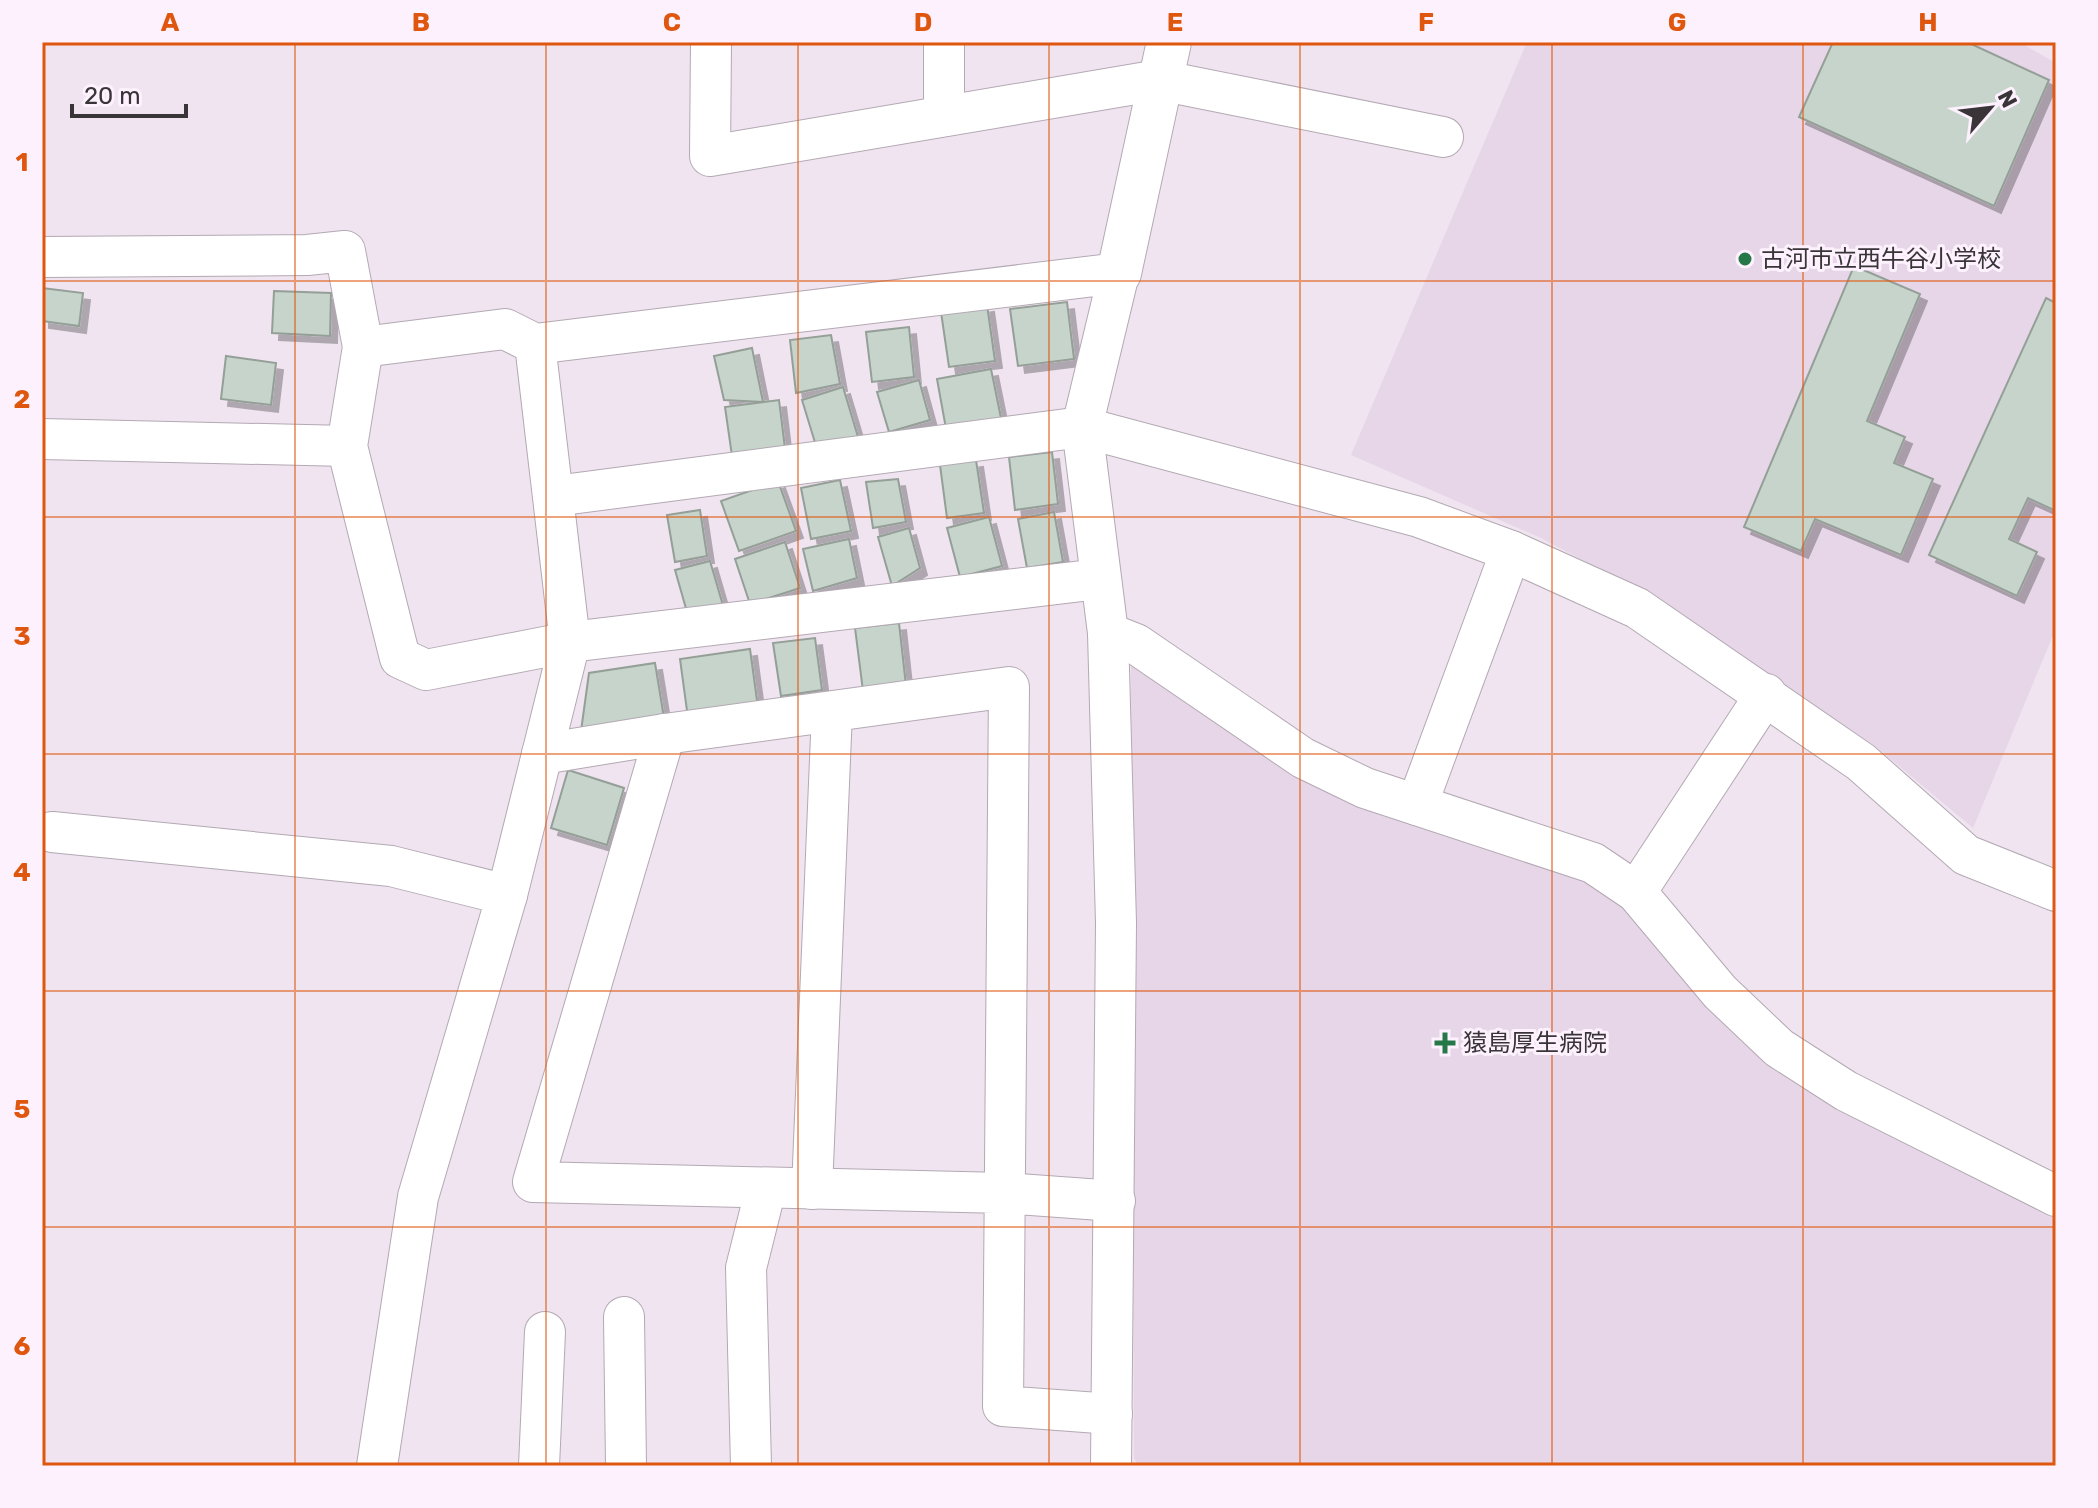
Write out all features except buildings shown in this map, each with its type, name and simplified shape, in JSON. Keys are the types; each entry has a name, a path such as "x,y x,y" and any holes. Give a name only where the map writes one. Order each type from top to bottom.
{"street":[{"path":"711,42 710,156 944,116 1164,61 1443,137"},
{"path":"944,42 944,116"},
{"path":"1111,1466 1116,923 1108,633 1082,427 1119,273 1164,61"},
{"path":"42,257 307,255 345,251 363,347 347,446 400,658 426,670 570,642 1099,579"},
{"path":"363,347 505,329 535,344 1119,273"},
{"path":"377,1466 418,1197 507,895 570,642 535,344"},
{"path":"555,496 1082,427 1419,517 1511,551 1637,608 1861,762 1966,855 2056,891"},
{"path":"42,439 347,446"},
{"path":"1417,805 1511,551"},
{"path":"1108,633 1136,644 1303,758 1365,788 1593,863 1636,892 1720,992 1779,1048 1846,1091 2056,1196"},
{"path":"542,754 1009,687 1003,1406 1112,1414"},
{"path":"1636,892 1766,694"},
{"path":"812,1189 832,712"},
{"path":"665,734 533,1182 1004,1193 1115,1201"},
{"path":"52,832 391,866 507,895"},
{"path":"751,1466 746,1268 766,1188"},
{"path":"624,1317 626,1466"},
{"path":"539,1466 545,1332"}],"shaded area":[{"name":"古河市立西牛谷小学校","path":"1527,42 2019,42 2056,63 2056,628 1973,828 1874,745 1659,601 1541,538 1351,455"},
{"name":"猿島厚生病院","path":"1131,663 1586,875 1625,902 1724,1013 2056,1211 2056,1466 1139,1466 1134,1458"}],"place":[{"name":"古河市立西牛谷小学校","path":"1745,259"},
{"name":"猿島厚生病院","path":"1445,1043"}]}
